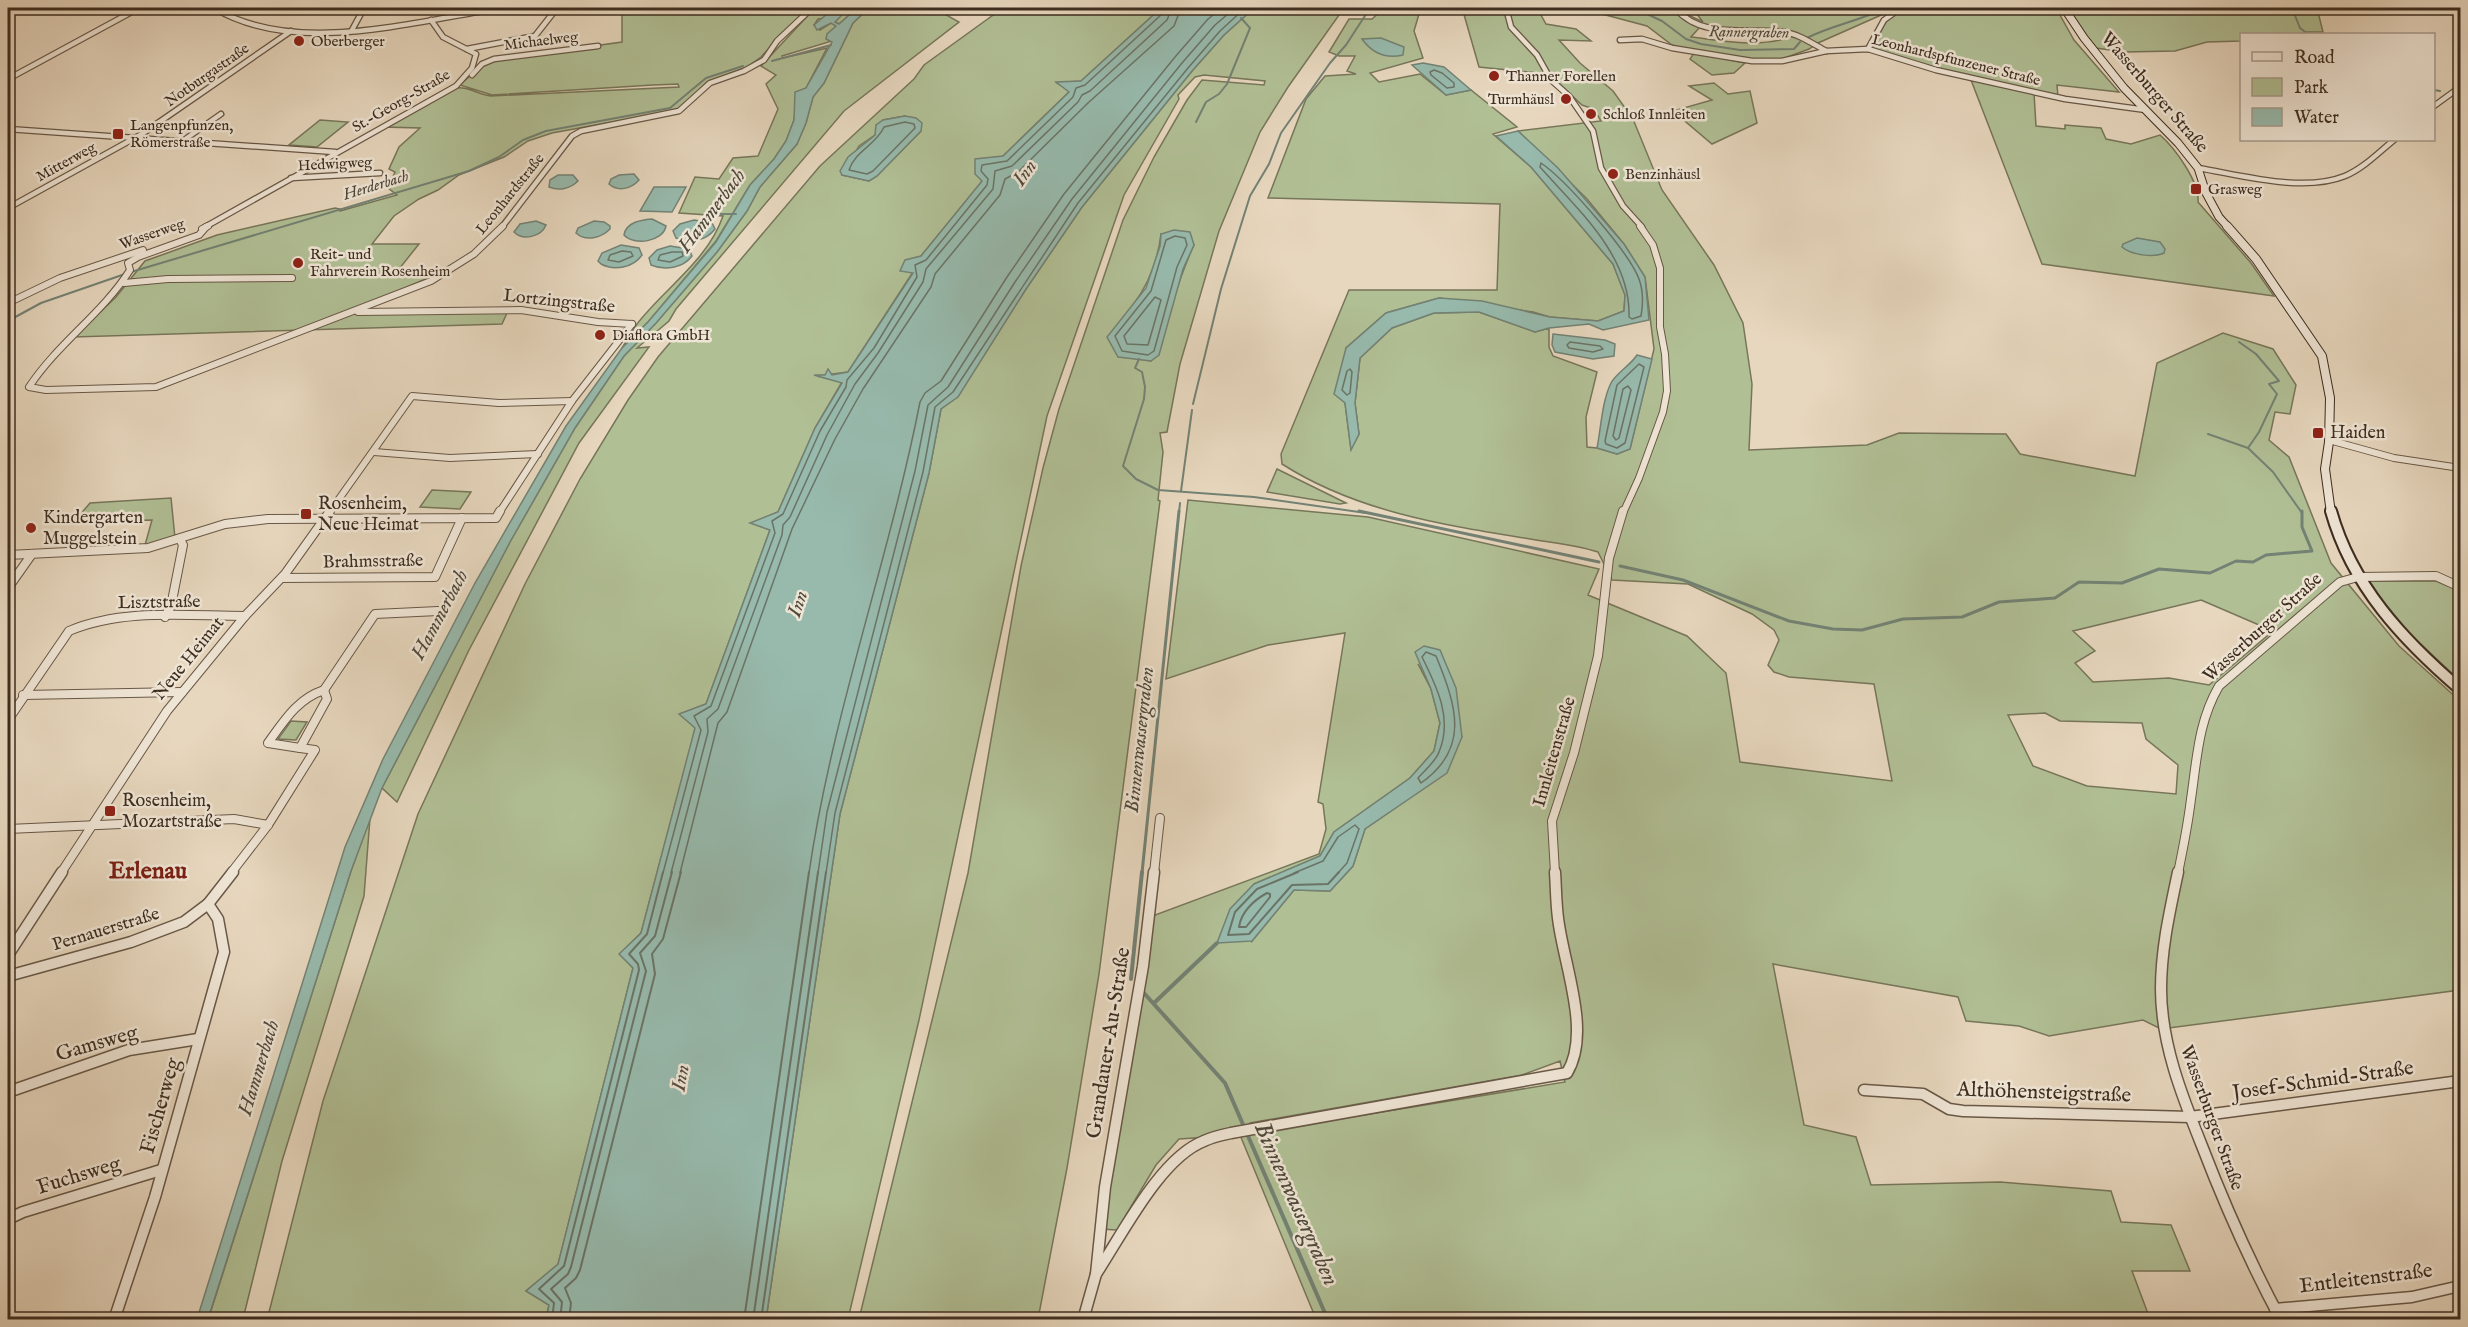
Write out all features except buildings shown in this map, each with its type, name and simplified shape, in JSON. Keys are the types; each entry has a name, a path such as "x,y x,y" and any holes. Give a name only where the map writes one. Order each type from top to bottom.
{"main road":[{"name":"Wasserburger Straße","path":"2064,8 2084,38 2124,88 2178,143 2198,168 2206,193 2219,217 2256,259 2322,356 2328,373 2329,440 2325,467 2327,504 2331,521 2358,577"},
{"path":"2358,577 2402,634 2460,689"}],"street":[{"path":"8,79 139,8"},
{"path":"214,8 227,18 244,24 325,33 431,20 448,15 502,8"},
{"path":"352,30 364,8"},
{"path":"446,8 448,15"},
{"path":"467,49 536,36 557,8"},
{"name":"Leonhardstraße","path":"54,356 36,375 29,387 46,390 156,387 431,281 479,250 498,232 572,136 581,131 680,111 710,83 744,71 764,60 777,41 812,8"},
{"name":"Innleitenstraße","path":"1096,1274 1150,1187 1174,1162 1202,1141 1231,1133 1514,1084 1567,1073 1572,1068 1577,1037 1573,996 1558,920 1552,821 1574,753 1598,656 1609,558 1624,509 1639,478 1663,412 1667,391 1665,354 1660,327 1660,268 1653,245 1644,230 1623,206 1601,168 1593,131 1569,96 1551,80 1533,51 1511,27 1506,8"},
{"path":"1676,8 1684,17 1702,26 1750,32 1785,32 1826,51"},
{"path":"1868,49 1875,37 1878,24 1889,13 1901,8"},
{"path":"2457,8 2460,12"},
{"name":"St.-Georg-Straße","path":"206,227 290,178 434,100 458,83 476,62 476,54 438,32 431,20"},
{"name":"Notburgastraße","path":"136,137 291,31"},
{"name":"Leonhardspfunzener Straße","path":"1620,40 1642,39 1672,48 1752,61 1782,61 1826,51 1868,49 1936,70 2065,99 2146,110"},
{"name":"Michaelweg","path":"458,83 467,79 482,64 494,59 598,46"},
{"path":"2435,105 2460,87"},
{"path":"184,140 221,114"},
{"path":"8,129 337,152"},
{"name":"Mitterweg","path":"8,208 136,137"},
{"path":"2198,168 2288,182 2317,183 2345,176 2393,141"},
{"name":"Hedwigweg","path":"290,178 381,173"},
{"name":"Wasserweg","path":"54,356 115,296 127,277 128,263 138,257 199,235 206,227"},
{"name":"Wasserweg","path":"8,303 60,278 177,240 206,227"},
{"path":"127,277 292,278"},
{"name":"Lortzingstraße","path":"354,312 521,310 598,322 632,324 572,401 496,518 462,518"},
{"name":"Neue Heimat","path":"8,956 182,692 245,616 282,578 327,519 412,396 499,403 572,401"},
{"path":"2329,440 2394,458 2460,468"},
{"path":"374,452 450,458 538,454"},
{"path":"8,555 148,548 225,524 268,519 462,518"},
{"name":"Brahmsstraße","path":"282,578 435,577 462,518"},
{"path":"165,617 171,606 183,544 180,539"},
{"path":"8,588 32,554"},
{"path":"2358,577 2436,576 2460,587"},
{"name":"Wasserburger Straße","path":"2281,1320 2227,1210 2173,1073 2164,1032 2162,966 2194,789 2200,726 2211,698 2219,686 2333,586 2358,577"},
{"path":"324,690 327,699 300,748 268,743 296,704 310,693 324,690 375,614 438,611"},
{"name":"Lisztstraße","path":"22,695 69,631 75,627 104,619 245,616"},
{"path":"8,720 22,695 182,692"},
{"name":"Pernauerstraße","path":"8,976 130,942 184,922 208,904 268,825 315,750 300,748"},
{"name":"Grandauer-Au-Straße","path":"1096,1274 1105,1187 1143,966 1160,818"},
{"path":"8,829 234,819 268,825"},
{"name":"Fischerweg","path":"114,1320 161,1170 224,952 218,916 208,904"},
{"name":"Gamsweg","path":"8,1092 129,1050 198,1039"},
{"name":"Josef-Schmid-Straße","path":"2190,1117 2460,1081"},
{"name":"Althöhensteigstraße","path":"1864,1090 1923,1094 1949,1109 1963,1111 2190,1117"},
{"name":"Fuchsweg","path":"8,1219 23,1212 161,1170"},
{"path":"1083,1320 1096,1274"},
{"name":"Entleitenstraße","path":"2275,1309 2412,1297 2460,1286"}],"green space":[{"path":"1746,7 1778,7 1801,12 1807,8 1897,8 1809,49 1782,59 1753,60 1672,45 1647,26 1602,14 1593,8 1682,8 1680,11 1703,22 1696,13","holes":["1700,27 1796,35 1758,43 1691,37"]},
{"path":"615,8 808,8 761,57 747,67 707,82 683,107 668,112 552,133 528,141 504,157 459,175 438,190 419,199 394,216 372,244 419,244 399,269 447,270 346,313 507,313 502,324 74,337 116,297 145,261 217,235 335,208 340,211 397,195 388,188 395,172 389,169 399,147 420,128 383,127 457,88 465,88 491,96 679,87 678,84 653,85 492,95 460,85 483,64 491,60 622,42 622,12 614,12"},
{"path":"815,8 857,8 839,24 835,22 840,16 818,19 814,25 820,30 831,23 836,25 832,41 782,56 783,58 827,48 806,88 796,101 794,120 786,141 774,159 750,185 716,241 648,322 622,348 637,324 697,260 716,232 723,216 679,213 695,177 719,179 733,158 758,156 778,109 766,84 776,75 761,66"},
{"path":"869,8 934,8 959,22 844,111 676,309 669,321 637,348 649,347 579,443 469,650 397,802 382,788 510,542 575,428 624,356 656,323 717,252 747,211 760,187 797,144 813,97 824,83 853,23"},
{"path":"1003,8 1161,8 1081,81 1057,83 1070,91 1003,156 921,256 848,372 817,376 842,382 815,428 778,512 751,523 770,530 706,704 680,714 696,727 641,933 620,954 633,968 558,1265 526,1291 549,1305 546,1319 267,1320 323,1101 418,814 525,584 580,479 628,400 658,357 820,166 914,79 924,65","holes":["905,116 921,131 877,176 869,181 842,175 859,146 875,135 883,120"]},
{"path":"1254,8 1344,8 1288,87 1260,132 1219,231 1180,364 1167,432 1160,433 1163,452 1158,500 1160,501 1099,974 1067,1168 1038,1319 859,1319 968,873 1021,566 1059,409 1123,220 1154,157 1187,100 1202,80 1264,85 1265,81 1204,75 1195,77 1178,95 1179,99 1124,195 1047,416 919,1020 848,1319 766,1320 840,814 929,473 941,409 958,396 1026,289 1082,207 1224,35","holes":["1161,234 1194,245 1151,361 1139,359 1133,305 1152,271"]},
{"path":"1384,8 1537,8 1546,24 1576,29 1591,41 1559,40 1580,63 1613,91 1633,119 1662,190 1714,265 1743,323 1752,384 1749,450 1867,445 1899,433 2006,434 2020,454 2135,476 2157,363 2223,333 2273,349 2296,385 2290,414 2275,412 2269,440 2289,457 2331,563 2399,646 2460,701 2460,990 2161,1029 2143,1020 2049,1036 2019,1026 1966,1021 1958,997 1773,964 1804,1125 1856,1137 1871,1185 2000,1182 2111,1191 2121,1222 2171,1225 2190,1271 2132,1271 2150,1319 1316,1319 1240,1135 1179,1139 1156,1165 1117,1230 1100,1229 1147,918 1319,854 1326,829 1323,804 1318,802 1345,633 1268,645 1166,679 1188,500 1368,517 1599,569 1588,595 1687,636 1726,673 1740,762 1892,781 1874,684 1789,677 1774,672 1768,665 1779,640 1774,630 1752,614 1688,584 1612,580 1598,552 1402,514 1340,494 1282,464 1281,454 1349,290 1497,290 1500,204 1268,198 1306,99 1325,76 1356,74 1347,71 1355,56 1339,56 1329,52 1349,19 1372,19","holes":["1463,11 1479,67 1549,74 1582,105 1594,109 1601,121 1518,131 1587,199 1624,244 1645,277 1654,349 1630,449 1617,454 1587,447 1586,417 1597,372 1553,356 1549,347 1549,328 1535,332 1479,312 1434,313 1392,328 1360,358 1355,403 1359,434 1351,449 1345,403 1346,348 1386,313 1439,298 1533,312 1550,317 1598,321 1624,311 1625,295 1613,264 1531,167 1493,134 1517,127 1471,90 1446,95 1420,74 1379,82 1370,73 1423,58 1414,31 1419,14","2201,600 2273,631 2209,685 2169,678 2093,682 2075,663 2095,651 2073,631","1418,664 1462,737 1405,801 1365,829 1353,866 1330,891 1294,890 1252,941 1254,884 1320,856 1334,832 1410,778 1434,751 1440,723 1431,689","2045,713 2060,721 2142,723 2146,739 2178,765 2176,794 2087,786 2033,766 2008,715","1560,1061 1565,1082 1241,1135 1250,1123 1522,1075"]},
{"path":"1907,8 2056,8 2074,40 2119,92 2057,85 2058,97 1938,69 1872,48 1888,19"},
{"path":"2065,8 2317,8 2323,32 2240,33 2240,41 2207,42 2175,51 2124,52 2096,48"},
{"path":"1694,53 1745,63 1734,73 1712,75 1690,59"},
{"path":"1971,80 2034,93 2036,126 2065,129 2065,125 2101,128 2106,139 2131,144 2160,135 2179,156 2191,175 2198,194 2198,202 2251,263 2274,296 2042,264"},
{"path":"1714,83 1728,94 1750,91 1757,123 1712,144 1673,111 1712,100 1689,86"},
{"path":"320,120 348,122 317,147 289,145"},
{"path":"1277,469 1346,503 1340,504 1267,492"},
{"path":"432,490 471,492 460,509 420,507"},
{"path":"171,498 175,538 145,545 152,520 74,522 90,503"},
{"path":"2367,581 2436,581 2460,591 2460,681 2409,633"},
{"path":"291,721 307,722 296,740 278,739"},
{"path":"370,818 364,896 282,1161 243,1319 208,1320 351,871"}],"water":[{"path":"857,8 869,8 853,23 824,83 813,97 797,144 760,187 747,211 717,252 656,323 624,356 575,428 510,542 382,788 351,871 208,1319 197,1319 345,847 383,759 475,583 566,426 622,348 648,322 716,242 750,185 774,159 786,141 794,120 795,92 806,88 832,42 826,39 827,34 836,26 831,23 817,30 814,25 833,9 837,10 841,16 835,22 839,24"},
{"name":"Inn","path":"1161,8 1254,8 1224,35 1192,71 1082,207 1026,289 958,397 941,409 929,473 840,814 766,1319 546,1319 549,1305 526,1291 558,1264 633,968 619,954 641,933 695,728 679,714 706,704 770,530 750,523 778,512 815,428 842,383 814,375 825,375 828,369 832,375 848,372 913,273 900,271 905,260 921,256 982,181 975,174 975,159 1003,156 1069,92 1056,82 1081,81"},
{"path":"1381,38 1404,47 1403,55 1380,54 1362,39"},
{"path":"1423,63 1444,67 1471,90 1446,95 1412,65"},
{"path":"905,116 916,118 922,123 921,131 877,176 869,181 842,175 840,171 848,157 875,135 876,125 883,120"},
{"path":"1518,131 1558,168 1624,244 1645,277 1649,320 1603,330 1589,324 1549,328 1535,332 1479,312 1434,313 1392,328 1360,358 1355,403 1359,434 1351,450 1345,403 1334,394 1346,348 1386,313 1439,298 1482,301 1550,317 1598,321 1624,311 1625,295 1613,264 1531,167 1496,136"},
{"path":"634,174 639,180 628,187 620,189 609,184 611,179 619,175"},
{"path":"558,175 573,175 578,181 564,188 549,187 550,180"},
{"path":"654,187 686,187 672,212 640,211"},
{"path":"652,219 666,226 660,236 641,241 624,235 631,224"},
{"path":"694,220 712,223 715,229 702,239 686,241 676,238 673,231 680,224"},
{"path":"536,221 546,225 536,235 527,237 514,232 520,224"},
{"path":"594,221 604,222 610,226 610,229 593,238 576,233 578,228"},
{"path":"1174,230 1190,232 1194,245 1183,269 1159,355 1151,361 1118,357 1107,337 1146,288 1160,246 1161,234"},
{"path":"2137,238 2160,242 2165,249 2164,253 2143,255 2122,247 2123,244"},
{"path":"621,245 639,248 642,255 634,263 617,268 606,266 598,261 602,253"},
{"path":"670,246 689,249 692,256 679,266 662,268 651,265 649,258 657,250"},
{"path":"1553,334 1605,340 1615,344 1614,356 1593,359 1555,352 1552,345"},
{"path":"1637,355 1652,359 1630,449 1617,454 1597,448 1604,406 1611,383"},
{"path":"1424,646 1440,650 1456,688 1462,737 1447,773 1365,829 1353,866 1330,891 1294,890 1252,941 1217,943 1230,909 1254,884 1320,856 1334,832 1410,778 1434,751 1440,723 1431,689 1415,652"}],"waterway":[{"path":"1193,404 1221,289 1250,196 1269,164 1281,133 1330,63 1346,45 1370,8"},
{"name":"Rannergraben","path":"1634,8 1662,21 1686,39 1701,44 1740,50 1794,49 1800,42"},
{"name":"Rannergraben","path":"1807,38 1885,8"},
{"path":"2292,8 2300,28 2307,33"},
{"path":"1196,122 1206,102 1219,94 1227,84 1250,28 1241,18"},
{"name":"Herderbach","path":"772,61 831,45"},
{"name":"Herderbach","path":"131,272 469,171 499,157 523,140 546,131 670,108 706,78 743,66"},
{"path":"2435,90 2440,91"},
{"name":"Hammerbach","path":"720,214 736,214"},
{"name":"Herderbach","path":"8,321 41,303 125,274"},
{"path":"2239,342 2256,354 2279,381 2269,384 2277,394 2259,432 2248,448"},
{"name":"Binnenwassergraben","path":"1139,359 1135,368 1142,372 1145,387 1144,399 1123,466 1136,479 1158,490 1254,497 1366,513"},
{"name":"Binnenwassergraben","path":"1181,491 1192,410"},
{"path":"2208,434 2248,448"},
{"path":"2248,448 2273,472 2302,513"},
{"name":"Binnenwassergraben","path":"1179,513 1180,503"},
{"name":"Binnenwassergraben","path":"1142,873 1179,511"},
{"path":"1359,511 1599,562"},
{"path":"1620,566 1683,580 1789,621 1833,629 1862,630 1903,619 1962,617 1999,602 2055,598 2079,582 2122,583 2159,569 2210,573 2236,561 2253,562 2266,555 2312,551 2302,527 2302,513"},
{"name":"Binnenwassergraben","path":"1131,979 1142,872"},
{"path":"1154,1003 1217,943"},
{"name":"Binnenwassergraben","path":"1143,992 1225,1083 1328,1320"}],"place":[{"name":"Oberberger","path":"299,41"},
{"name":"Thanner Forellen","path":"1494,76"},
{"name":"Turmhäusl","path":"1566,99"},
{"name":"Schloß Innleiten","path":"1591,114"},
{"name":"Langenpfunzen, Römerstraße","path":"118,134"},
{"name":"Benzinhäusl","path":"1613,174"},
{"name":"Grasweg","path":"2196,189"},
{"name":"Reit- und Fahrverein Rosenheim","path":"298,263"},
{"name":"Diaflora GmbH","path":"600,335"},
{"name":"Haiden","path":"2318,433"},
{"name":"Rosenheim, Neue Heimat","path":"306,514"},
{"name":"Kindergarten Muggelstein","path":"31,528"},
{"name":"Rosenheim, Mozartstraße","path":"110,811"}],"district":[{"name":"Erlenau","path":"148,871"}]}
